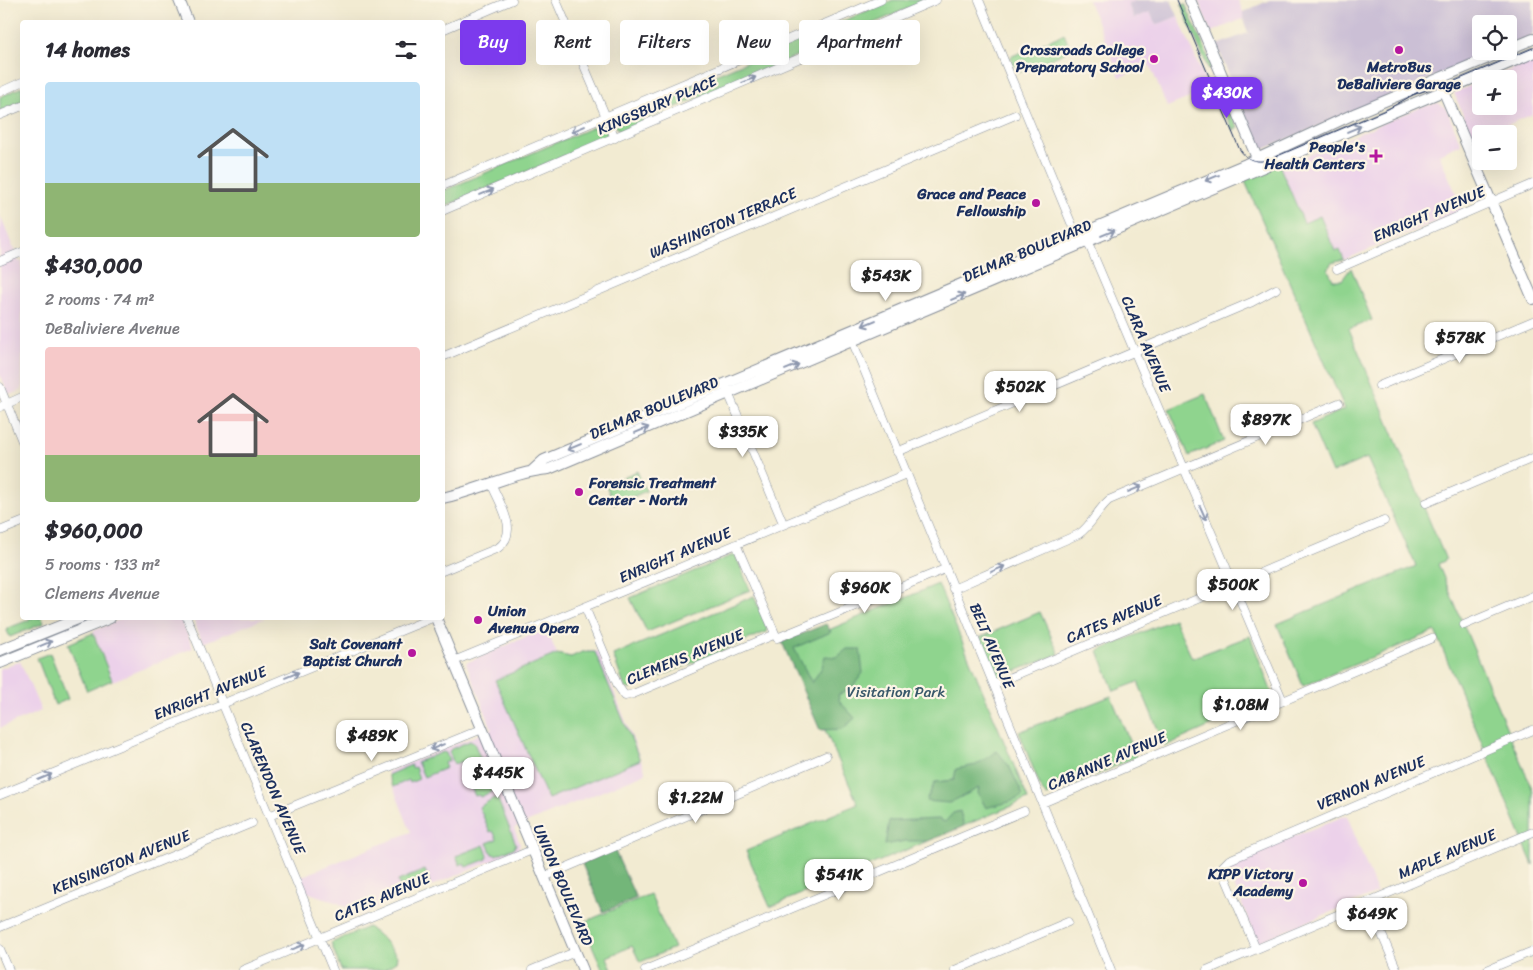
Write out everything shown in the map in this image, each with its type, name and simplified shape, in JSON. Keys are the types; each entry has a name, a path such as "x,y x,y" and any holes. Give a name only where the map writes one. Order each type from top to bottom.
{"main road":[{"path":"179,0 187,20"},
{"path":"1190,0 1259,164"},
{"path":"1517,46 1533,39"},
{"name":"DELMAR BOULEVARD","path":"726,388 848,332 1079,234 1131,217 1444,91 1533,53"},
{"name":"DELMAR BOULEVARD","path":"1259,164 1356,113 1484,60"},
{"path":"1439,80 1533,299"},
{"name":"DELMAR BOULEVARD","path":"445,497 492,485 532,471 544,460 726,388 852,342 1086,242 1131,217"},
{"path":"0,650 75,620"},
{"path":"0,663 97,620"},
{"name":"UNION BOULEVARD","path":"437,620 583,970"}],"street":[{"path":"445,29 512,0"},
{"path":"556,0 615,138"},
{"name":"KINGSBURY PLACE","path":"445,185 881,0"},
{"name":"KINGSBURY PLACE","path":"445,210 936,0"},
{"name":"CLARA AVENUE","path":"979,0 1072,226 1086,242 1283,701"},
{"path":"0,92 20,83"},
{"path":"0,115 20,107"},
{"name":"WASHINGTON TERRACE","path":"445,356 1015,115"},
{"name":"ENRIGHT AVENUE","path":"1337,269 1533,184"},
{"path":"0,261 20,253"},
{"path":"897,452 1252,302 1276,289"},
{"path":"1379,386 1533,321"},
{"name":"BELT AVENUE","path":"848,332 1111,970"},
{"path":"0,387 3,405 20,438"},
{"path":"726,388 783,524"},
{"path":"3,405 20,398"},
{"path":"953,588 1080,534 1109,500 1339,403"},
{"path":"1426,503 1533,458"},
{"name":"ENRIGHT AVENUE","path":"454,661 906,474"},
{"path":"445,569 498,548 505,543 509,534 508,525 492,485"},
{"name":"CATES AVENUE","path":"994,684 1384,521"},
{"path":"0,531 20,523"},
{"path":"736,544 774,637 945,570"},
{"path":"1464,625 1533,596"},
{"name":"CLEMENS AVENUE","path":"585,607 618,686 625,696 774,637"},
{"name":"CLARENDON AVENUE","path":"188,620 333,970"},
{"name":"ENRIGHT AVENUE","path":"0,795 427,620"},
{"name":"CABANNE AVENUE","path":"1042,803 1432,638"},
{"path":"269,816 482,729"},
{"name":"VERNON AVENUE","path":"1256,949 1224,874 1223,866 1237,855 1533,730"},
{"path":"544,877 826,756"},
{"path":"645,970 1024,811"},
{"name":"KENSINGTON AVENUE","path":"0,927 252,823"},
{"name":"MAPLE AVENUE","path":"1207,970 1533,832"},
{"name":"CATES AVENUE","path":"243,970 532,850"},
{"path":"1368,902 1397,970"},
{"path":"955,970 1068,922"},
{"path":"0,948 9,970"},
{"path":"1487,970 1533,951"},
{"path":"532,970 575,952"}],"shaded area":[{"name":"Crossroads College Preparatory School","path":"1088,0 1137,0 1128,4 1134,18 1150,12 1156,25 1178,16 1209,90 1167,107 1150,65 1120,77"},
{"path":"1137,0 1171,0 1178,16 1156,25 1150,12 1134,18 1128,4"},
{"path":"1198,0 1238,0 1243,12 1243,19 1211,32"},
{"path":"1270,0 1533,0 1533,35 1517,42 1517,15 1472,15 1473,60 1264,149 1255,141 1217,45 1248,33 1243,19 1243,12"},
{"path":"1533,60 1533,114 1507,125 1472,125 1472,137 1454,93 1472,85 1472,115 1517,115 1517,70 1509,70"},
{"path":"1438,103 1446,108 1461,144 1439,154 1463,210 1344,260 1340,250 1335,252 1320,217 1304,223 1280,167 1421,107"},
{"path":"0,215 20,262 20,391 12,394 8,393 0,374"},
{"path":"119,620 182,620 193,648 113,681 93,631"},
{"path":"194,620 260,620 203,643"},
{"path":"546,628 557,654 571,657 582,652 598,651 646,773 514,828 520,844 518,850 361,915 338,903 307,892 300,877 411,832 387,772 492,729 466,663"},
{"path":"20,661 41,711 0,728 0,669"},
{"name":"KIPP Victory Academy","path":"1347,815 1377,893 1258,942 1229,874 1231,867 1251,853"}],"green space":[{"path":"893,0 928,0 881,20 846,20"},
{"path":"1185,4 1212,66 1209,70 1181,5"},
{"path":"1064,34 1071,50 1018,73 1010,57"},
{"path":"799,40 799,55 789,59 789,44"},
{"path":"739,65 775,65 619,131 613,122 616,117"},
{"path":"20,88 20,103 0,111 0,97"},
{"path":"1223,93 1238,128 1233,130 1218,94"},
{"path":"598,125 604,126 608,135 606,138 445,206 445,190"},
{"path":"1279,164 1284,165 1280,167 1304,223 1320,216 1335,251 1340,250 1344,260 1331,263 1328,270 1333,280 1342,280 1351,268 1372,320 1349,329 1446,560 1438,564 1533,791 1533,865 1435,631 1303,686 1277,624 1416,566 1367,458 1332,473 1311,424 1345,409 1244,179"},
{"path":"1205,394 1224,441 1189,456 1169,409"},
{"path":"637,471 646,491 614,505 606,485"},
{"path":"735,554 750,590 647,632 630,598"},
{"name":"Visitation Park","path":"938,584 1028,799 770,907 746,851 858,804 788,647"},
{"path":"754,596 767,628 766,632 630,689 625,688 613,655"},
{"path":"1040,612 1059,654 997,678 979,638"},
{"path":"1174,619 1192,658 1250,636 1274,698 1165,746 1138,682 1114,691 1098,651"},
{"path":"29,620 43,620 44,623 10,637 7,631 8,628"},
{"path":"826,624 831,632 794,648 812,683 822,667 825,656 837,657 847,649 860,649 863,673 851,689 838,695 840,702 855,718 843,729 820,730 782,642"},
{"path":"93,633 112,680 87,691 68,644"},
{"path":"582,652 595,652 640,760 548,799 495,680 557,654 571,657"},
{"path":"50,653 68,699 55,705 37,658"},
{"path":"1111,696 1136,757 1047,796 1042,791 1019,732"},
{"path":"470,741 474,743 493,788 491,792 480,797 479,795 475,796 463,769 466,767 463,761 454,764 449,752 451,749"},
{"path":"997,751 1009,766 1023,795 1019,798 1011,802 986,808 978,793 979,788 949,803 926,801 935,782 954,780 956,769 976,765"},
{"path":"443,752 446,753 449,761 444,763 446,768 424,777 417,762"},
{"path":"411,765 412,768 415,767 419,779 410,783 409,780 393,787 388,775"},
{"path":"494,798 498,800 516,844 514,848 496,855 492,854 487,843 497,839 493,831 490,832 479,807"},
{"path":"960,811 964,826 928,841 905,841 885,845 889,821 939,819 945,822 953,813"},
{"path":"484,845 488,855 487,859 466,867 464,863 460,865 456,856"},
{"path":"614,849 636,898 603,912 582,864"},
{"path":"425,870 430,883 403,894 398,881"},
{"path":"650,894 674,948 640,962 632,946 607,957 612,970 603,970 582,923"},
{"path":"368,927 383,939 397,956 396,962 383,970 341,970 331,943"}],"tram line":[{"path":"1177,0 1239,148 1252,160 1268,160 1388,109 1418,92"},
{"path":"1412,95 1455,81 1533,48"}],"place":[{"name":"MetroBus DeBaliviere Garage","path":"1399,50"},
{"name":"Crossroads College Preparatory School","path":"1154,59"},
{"name":"People's Health Centers","path":"1376,156"},
{"name":"Grace and Peace Fellowship","path":"1036,203"},
{"name":"Forensic Treatment Center - North","path":"579,492"},
{"name":"Union Avenue Opera","path":"478,620"},
{"name":"Salt Covenant Baptist Church","path":"412,653"},
{"name":"KIPP Victory Academy","path":"1303,883"}]}
